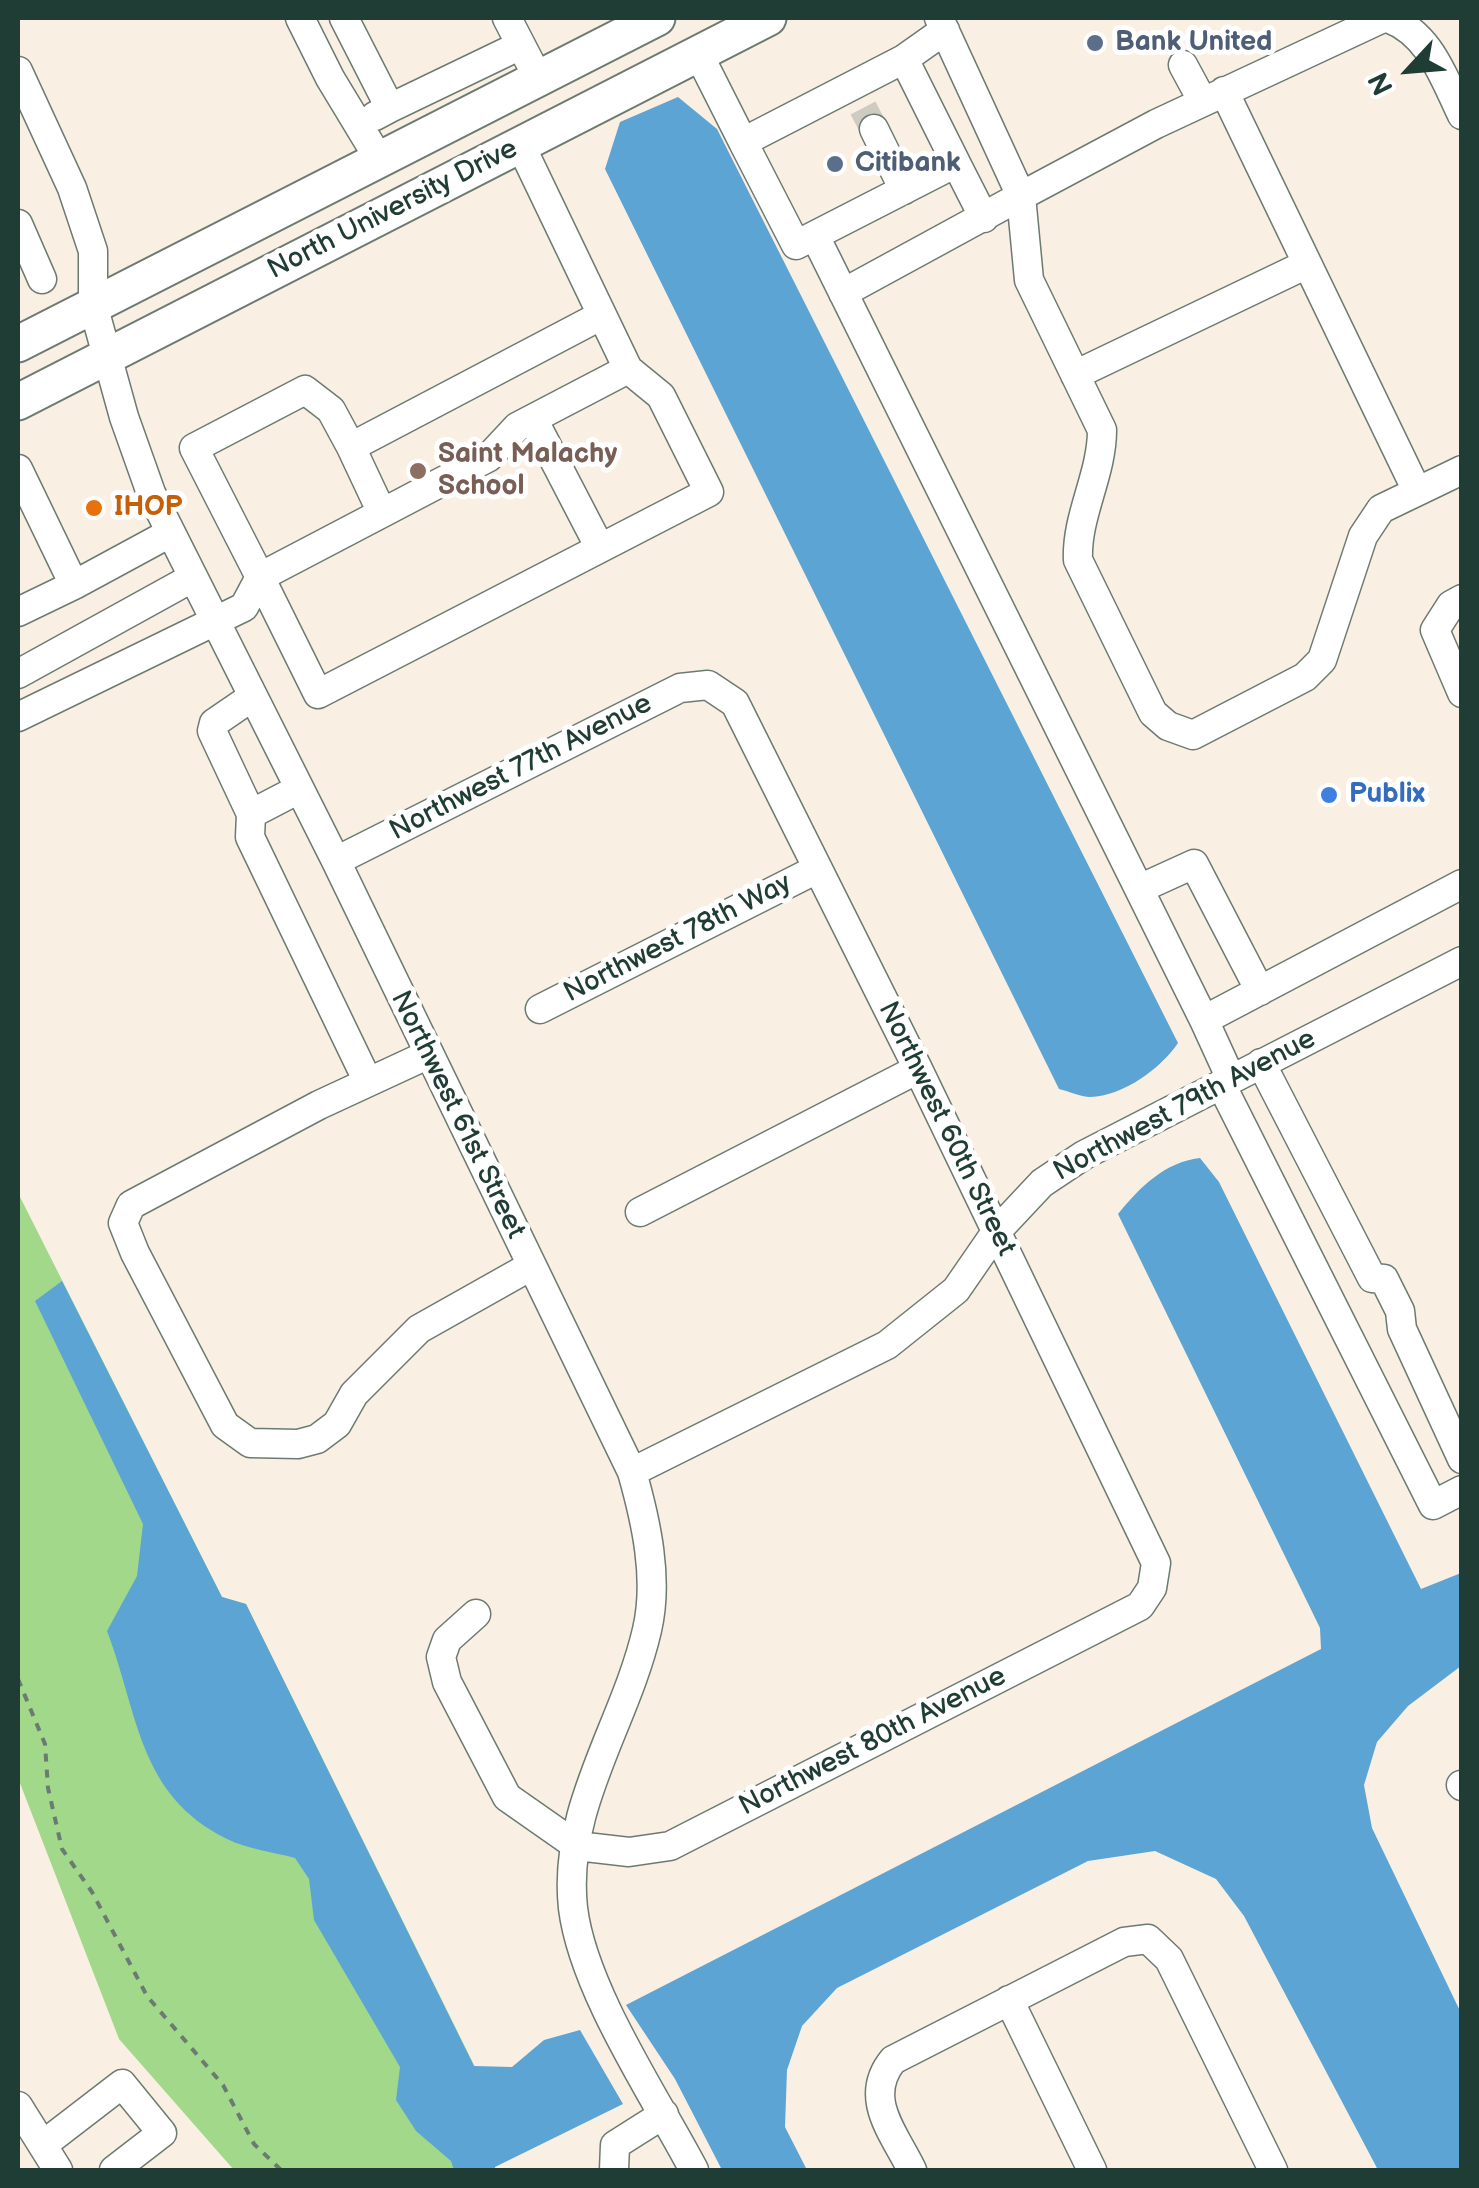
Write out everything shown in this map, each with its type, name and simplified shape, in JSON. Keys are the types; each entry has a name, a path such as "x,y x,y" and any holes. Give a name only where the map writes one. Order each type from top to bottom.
{"main road":[{"name":"North University Drive","path":"18,344 657,18"},
{"name":"North University Drive","path":"18,402 768,18"}],"street":[{"path":"300,18 380,159"},
{"path":"344,18 390,108"},
{"path":"507,18 538,78"},
{"path":"842,293 1214,96 1372,19 1407,25 1430,49 1462,115"},
{"path":"744,142 863,107 904,59 942,24 1022,196 1030,280 1102,430 1077,540 1078,560 1153,713 1168,726 1193,735 1304,677 1322,660 1363,536 1381,509 1462,470"},
{"path":"358,124 521,45"},
{"path":"698,54 796,245 956,163"},
{"path":"904,59 984,218"},
{"path":"1183,65 1214,96 1307,264 1416,490"},
{"name":"Northwest 61st Street","path":"18,71 72,188 94,251 93,306 151,493 336,861 632,1472 646,1522 648,1626 632,1680 582,1799 573,1906 582,1949 694,2170"},
{"path":"863,107 904,190"},
{"path":"382,512 332,410 305,390 194,448 318,694 709,492 661,396 628,369 520,144"},
{"path":"18,224 42,279"},
{"path":"815,236 1204,1020 1226,1081 1432,1505 1462,1490"},
{"path":"1075,375 1307,264"},
{"path":"351,447 602,315"},
{"path":"18,714 244,607 260,577 488,456 517,428 628,369"},
{"path":"534,419 600,548"},
{"path":"20,482 74,584"},
{"path":"18,612 170,534"},
{"path":"18,674 192,578"},
{"path":"1462,599 1451,605 1435,630 1462,693"},
{"name":"Northwest 77th Avenue","path":"336,861 680,688 708,685"},
{"name":"Northwest 60th Street","path":"708,685 734,704 918,1069 1156,1563 1152,1588"},
{"path":"252,697 214,722 212,731 251,814 250,837 368,1082"},
{"path":"251,814 299,790"},
{"path":"1139,889 1194,864 1260,991"},
{"name":"Northwest 78th Way","path":"540,1010 817,869"},
{"path":"1204,1020 1462,884"},
{"name":"Northwest 79th Avenue","path":"632,1472 886,1345 956,1290 996,1232 1042,1183 1070,1164 1462,961"},
{"path":"427,1055 131,1204 123,1224 134,1253 225,1425 250,1443 298,1444 316,1439 337,1424 354,1394 419,1329 531,1266"},
{"path":"1260,1064 1372,1278 1384,1279 1400,1311 1402,1330 1462,1459"},
{"path":"640,1212 918,1069"},
{"name":"Northwest 80th Avenue","path":"576,1846 629,1852 670,1846 1140,1606 1152,1588"},
{"path":"476,1614 447,1640 441,1657 446,1682 508,1797 576,1846"},
{"path":"912,2170 879,2102 879,2078 893,2060 1124,1942 1148,1939 1169,1959 1273,2170"},
{"path":"1009,2000 1092,2170"},
{"path":"44,2144 122,2084 162,2133 114,2170"},
{"path":"18,2106 58,2170"},
{"path":"614,2170 615,2144 664,2114"}],"path":[{"path":"18,1679 46,1744 48,1788 62,1849 92,1892 147,1996 222,2085 254,2144 281,2170"}],"green space":[{"path":"18,1193 222,1597 246,1604 475,2067 495,2170 234,2170 119,2039 18,1778"}],"water":[{"path":"678,97 717,129 1178,1043 1152,1071 1116,1092 1090,1097 1059,1089 605,169 620,122"},
{"path":"1200,1158 1219,1182 1421,1589 1461,1573 1461,1666 1408,1706 1377,1742 1364,1785 1372,1828 1461,2013 1461,2170 1378,2170 1244,1916 1216,1879 1155,1851 1088,1861 837,1988 802,2026 787,2070 785,2127 807,2170 722,2170 675,2079 626,2005 1321,1649 1320,1628 1118,1214 1154,1177 1187,1160"},
{"path":"62,1281 222,1597 246,1604 474,2066 512,2067 544,2040 580,2030 623,2104 495,2170 454,2170 451,2161 416,2131 396,2100 400,2067 314,1920 309,1879 295,1858 227,1839 175,1800 158,1776 107,1631 137,1576 143,1524 35,1301"}],"tunnel":[{"path":"863,108 874,129"}],"place":[{"name":"Bank United","path":"1095,43"},
{"name":"Citibank","path":"835,164"},
{"name":"Saint Malachy School","path":"418,471"},
{"name":"IHOP","path":"94,508"},
{"name":"Publix","path":"1329,795"}]}
